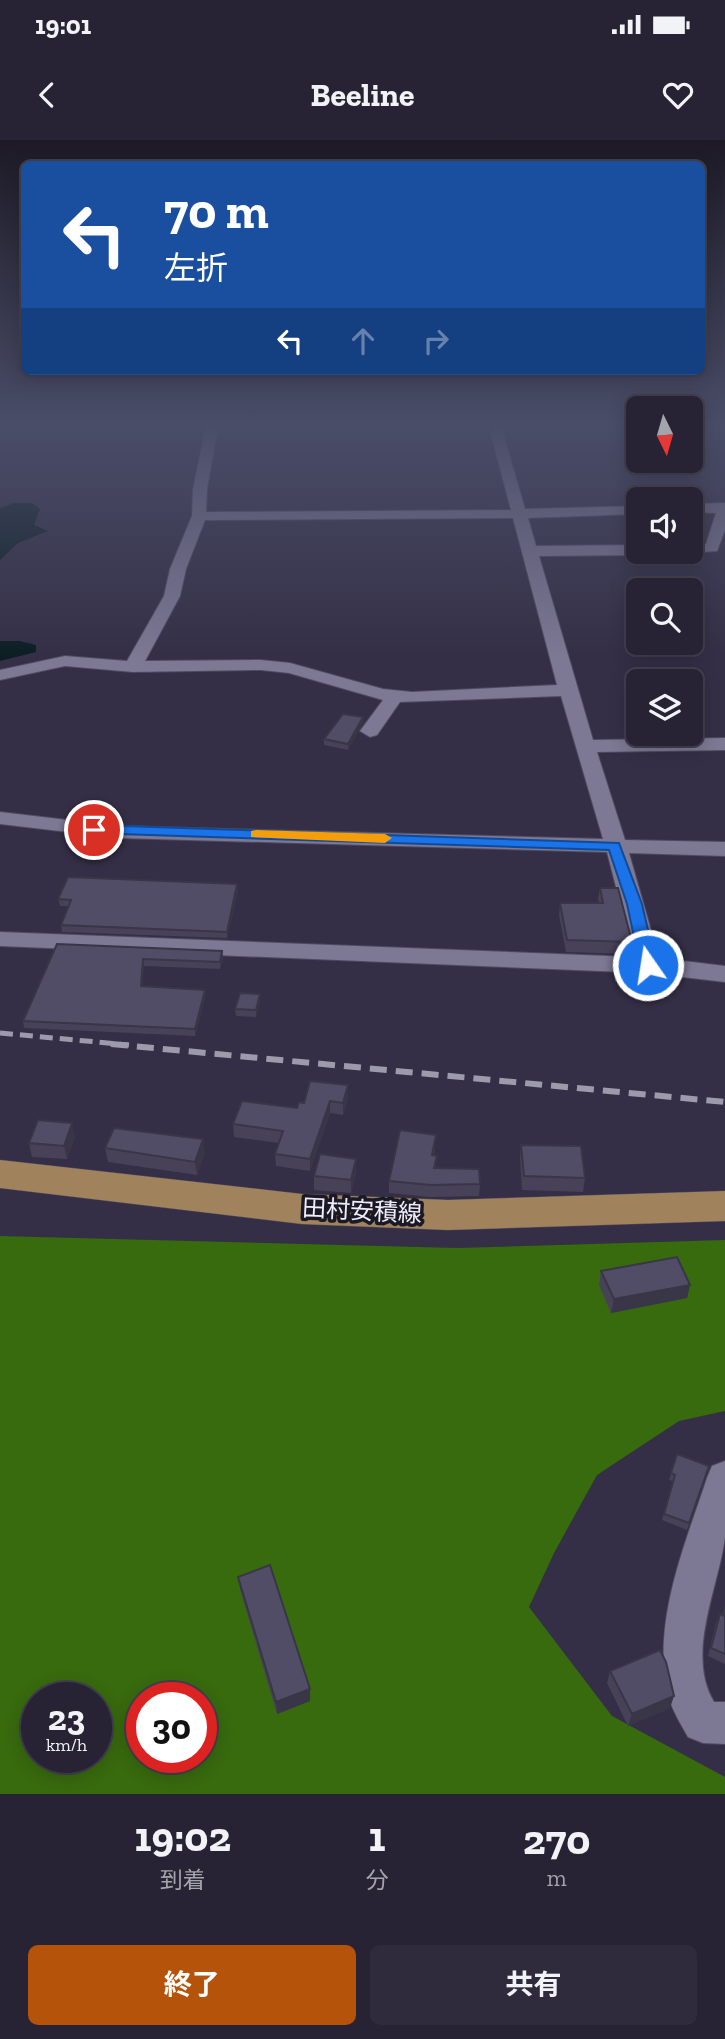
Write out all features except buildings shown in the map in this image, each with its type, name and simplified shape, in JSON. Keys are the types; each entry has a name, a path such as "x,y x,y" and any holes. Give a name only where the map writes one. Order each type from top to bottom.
{"main road":[{"name":"田村安積線","path":"0,1174 302,1209 448,1215 725,1206"}],"street":[{"path":"133,667 172,596 178,569 199,516 199,503"},
{"path":"517,503 568,690 634,904 648,965"},
{"path":"703,508 723,507 712,548 703,549"},
{"path":"199,516 520,514 626,510"},
{"path":"531,551 626,550"},
{"path":"0,675 65,661 133,667 261,665 290,668 394,696 449,697 568,690"},
{"path":"370,731 394,696"},
{"path":"587,746 725,744"},
{"path":"0,818 119,832 725,849"},
{"path":"0,939 648,965 725,974"},
{"path":"725,1478 692,1589 685,1625 687,1693 703,1722 725,1723"}],"green space":[{"path":"0,1236 457,1248 725,1240 725,1411 679,1421 597,1475 554,1553 529,1607 612,1716 725,1777 725,1794 0,1794"}],"water":[{"path":"13,503 32,503 40,509 34,525 48,531 18,543 0,560 0,508"},
{"path":"0,641 20,641 36,645 36,652 0,661"}],"railway":[{"path":"0,1033 129,1045"},
{"path":"111,1044 725,1102"}],"slow traffic":[{"path":"256,834 385,838"}],"route":[{"path":"94,830 614,846 634,904 648,965"}]}
